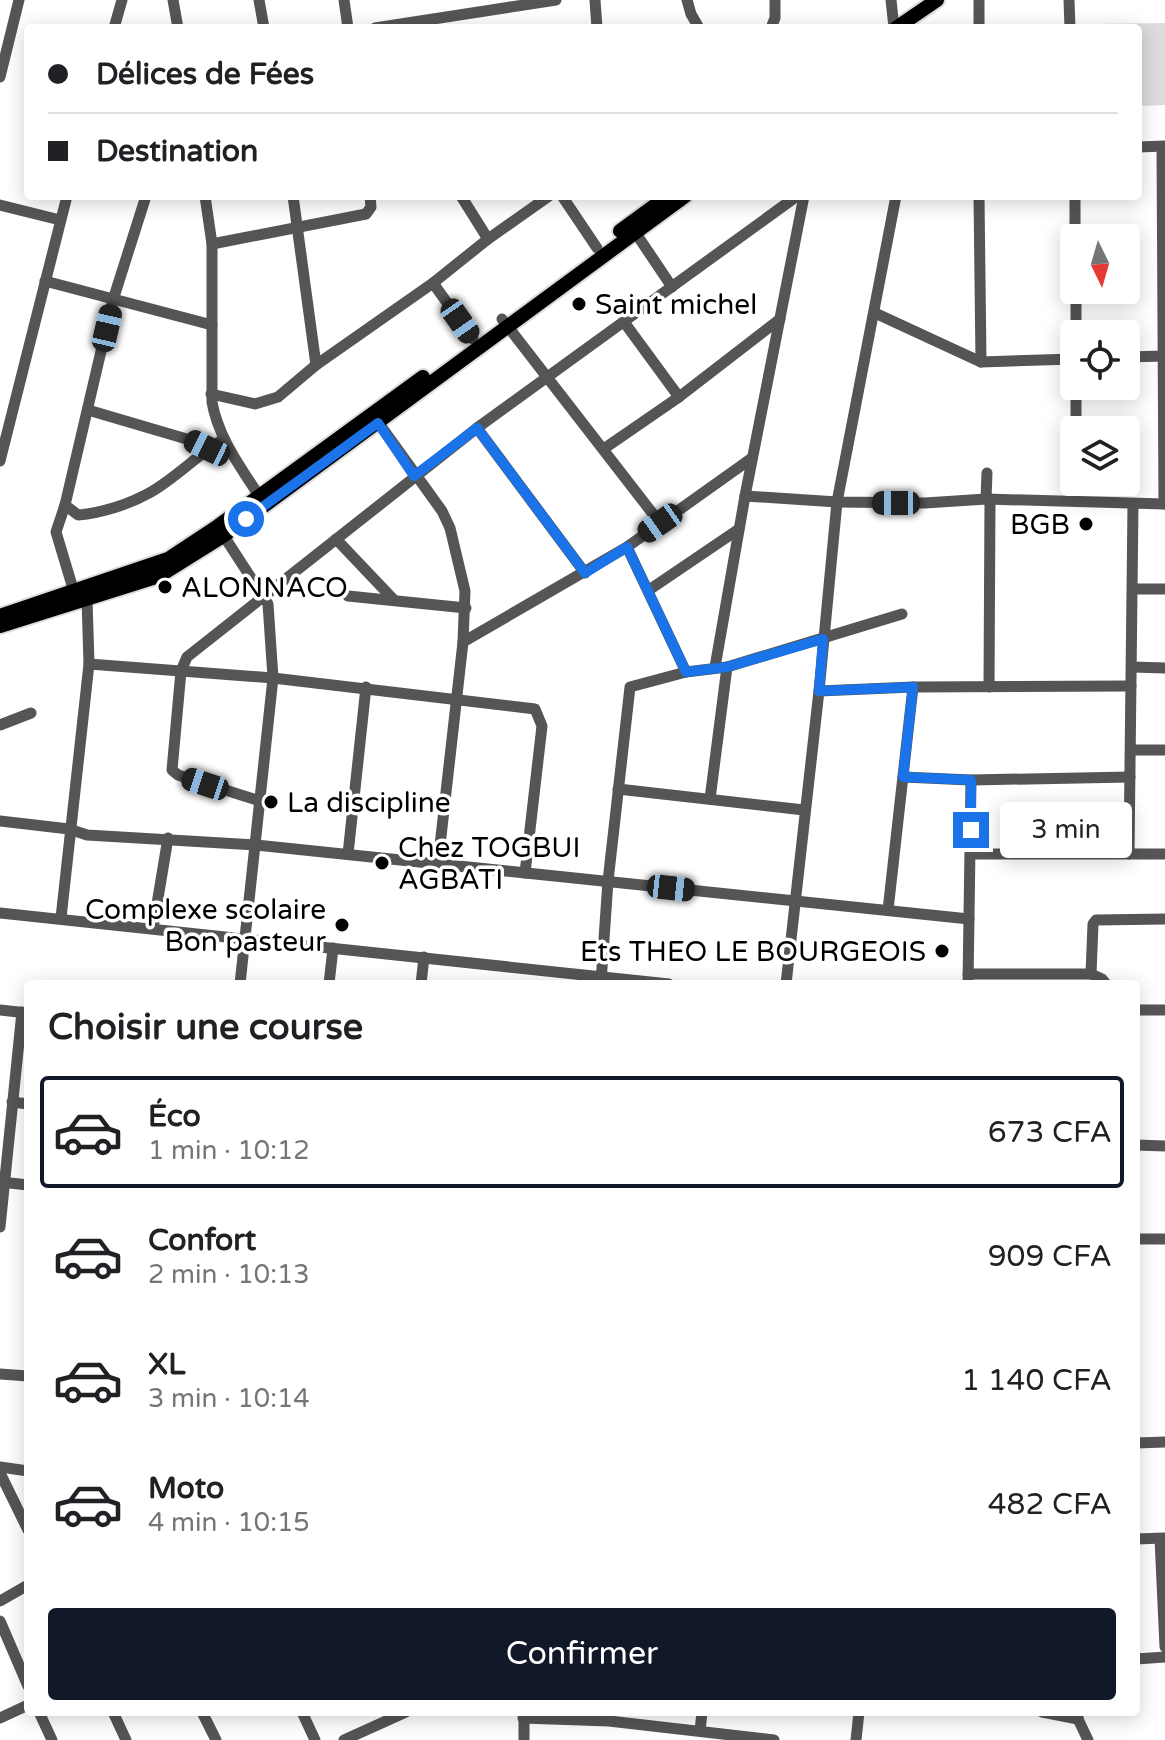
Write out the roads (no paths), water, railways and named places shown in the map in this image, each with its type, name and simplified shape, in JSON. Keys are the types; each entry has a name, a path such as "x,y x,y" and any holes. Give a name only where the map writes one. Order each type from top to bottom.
{"main road":[{"path":"917,24 937,0"},
{"path":"917,24 951,0"},
{"path":"220,531 259,496 375,419 473,339 505,323 597,248 663,200"},
{"path":"0,626 154,565 220,531 679,200"},
{"path":"0,616 80,595"}],"street":[{"path":"0,77 19,0"},
{"path":"115,24 122,0"},
{"path":"173,0 177,24"},
{"path":"259,0 263,24"},
{"path":"344,0 347,24"},
{"path":"428,24 556,0"},
{"path":"595,0 597,24"},
{"path":"687,0 697,24"},
{"path":"773,24 775,0"},
{"path":"891,0 894,24"},
{"path":"979,0 979,24"},
{"path":"1069,0 1070,24"},
{"path":"745,496 837,502 925,503 988,499 1165,504 1164,146 1142,147"},
{"path":"0,461 66,200"},
{"path":"61,918 89,664 80,595 56,532 113,300 145,200"},
{"path":"206,200 212,244 211,394 215,420 259,496"},
{"path":"294,200 316,365"},
{"path":"212,244 366,214 371,207 370,200"},
{"path":"464,200 488,239"},
{"path":"211,394 255,404 278,397 316,365 543,200"},
{"path":"565,200 597,248"},
{"path":"260,801 178,775 172,770 181,671 187,657 477,428 792,200"},
{"path":"710,799 721,667 739,529 803,200"},
{"path":"786,980 837,502 895,200"},
{"path":"979,200 981,362"},
{"path":"1075,200 1075,224"},
{"path":"0,205 60,220"},
{"path":"635,232 672,287"},
{"path":"45,281 212,325"},
{"path":"433,283 473,339"},
{"path":"875,313 981,362 1060,359"},
{"path":"605,448 679,397 780,319"},
{"path":"624,322 679,397"},
{"path":"505,323 605,448 660,523"},
{"path":"1140,357 1164,356"},
{"path":"88,410 190,440 207,448"},
{"path":"375,419 442,511 450,528 463,579 466,608 438,863"},
{"path":"477,428 585,573"},
{"path":"65,505 78,515 103,511 151,492 207,448 224,439"},
{"path":"463,642 627,547 752,458"},
{"path":"987,473 989,687"},
{"path":"1075,496 1075,501"},
{"path":"1129,854 1133,504"},
{"path":"649,590 739,529"},
{"path":"220,531 263,595 270,614 273,678 240,980"},
{"path":"336,539 394,601"},
{"path":"627,547 686,672"},
{"path":"1133,589 1165,589"},
{"path":"348,596 466,608"},
{"path":"0,913 424,957 601,980 608,881 630,687 686,672 721,667 902,614"},
{"path":"89,664 366,687 535,709 542,726 525,873"},
{"path":"1132,667 1165,668"},
{"path":"819,691 913,687 1131,686"},
{"path":"348,854 366,687"},
{"path":"888,910 913,687"},
{"path":"0,725 31,713"},
{"path":"1131,750 1165,750"},
{"path":"903,777 971,780 1130,777"},
{"path":"971,780 968,979 1091,974 1103,980"},
{"path":"618,789 804,810"},
{"path":"0,821 69,829 87,835 256,845 969,919"},
{"path":"153,928 168,838"},
{"path":"971,854 1165,854"},
{"path":"1091,974 1093,924 1096,920 1165,919"},
{"path":"329,980 333,948"},
{"path":"421,980 424,957"},
{"path":"0,1010 24,1012"},
{"path":"1140,1010 1165,1010"},
{"path":"0,1227 5,1121 12,1102 24,1019"},
{"path":"12,1102 24,1104"},
{"path":"1140,1145 1165,1146"},
{"path":"2,1182 24,1185"},
{"path":"1140,1239 1165,1239"},
{"path":"0,1374 24,1376"},
{"path":"1140,1443 1165,1442"},
{"path":"0,1467 24,1470"},
{"path":"0,1473 24,1522"},
{"path":"1140,1539 1162,1538 1165,1647"},
{"path":"0,1601 24,1587"},
{"path":"0,1621 24,1677"},
{"path":"1140,1659 1165,1657"},
{"path":"0,1718 24,1707"},
{"path":"41,1716 52,1740"},
{"path":"115,1716 126,1740"},
{"path":"204,1716 216,1740"},
{"path":"304,1716 315,1740"},
{"path":"344,1740 395,1716"},
{"path":"521,1739 524,1716"},
{"path":"610,1716 771,1740"},
{"path":"700,1731 702,1716"},
{"path":"856,1740 859,1716"},
{"path":"1078,1716 1088,1740"}],"place":[{"name":"Saint michel","path":"579,304"},
{"name":"BGB","path":"1086,524"},
{"name":"ALONNACO","path":"165,587"},
{"name":"La discipline","path":"271,802"},
{"name":"Chez TOGBUI AGBATI","path":"382,863"},
{"name":"Complexe scolaire Bon pasteur","path":"342,925"},
{"name":"Ets THEO LE BOURGEOIS","path":"942,951"}]}
